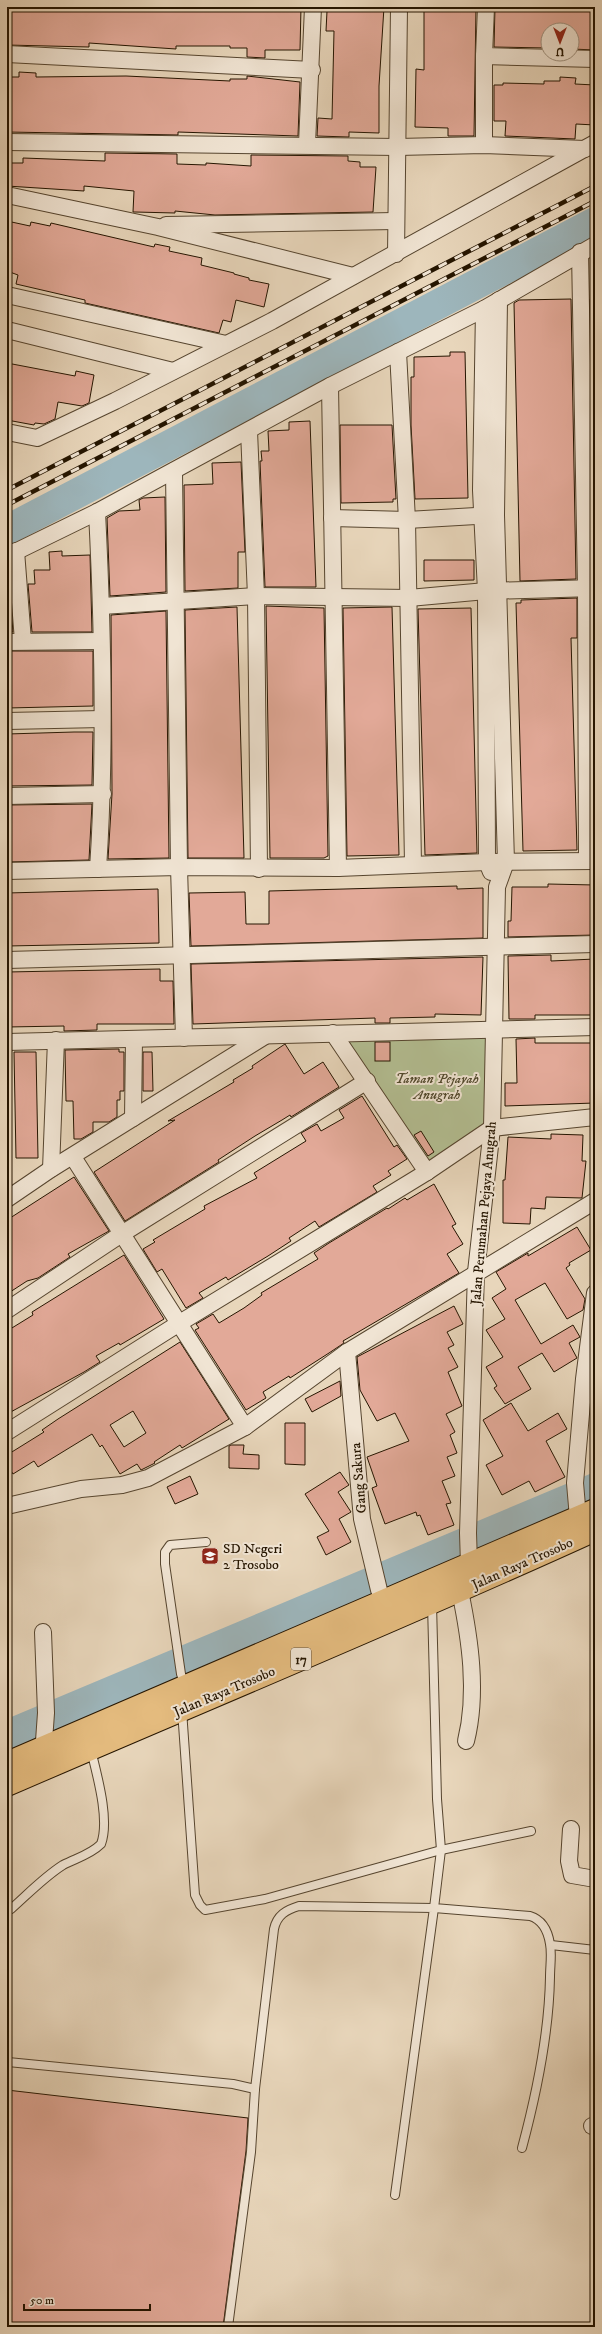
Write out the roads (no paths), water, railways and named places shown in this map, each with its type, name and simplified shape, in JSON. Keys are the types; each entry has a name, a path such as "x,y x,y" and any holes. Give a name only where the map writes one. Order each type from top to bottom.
{"highway":[{"name":"Jalan Raya Trosobo","path":"7,1785 91,1749 183,1690 382,1596 469,1558 586,1517"},
{"name":"Jalan Raya Trosobo","path":"7,1763 44,1740 183,1690 432,1604 460,1591 586,1517"}],"street":[{"path":"307,144 312,70 313,7"},
{"path":"396,254 395,221 398,147 399,7"},
{"path":"484,145 484,56 486,7"},
{"path":"7,54 312,70"},
{"path":"484,56 595,59"},
{"path":"7,142 307,144 398,147 484,145 590,146"},
{"path":"7,432 37,438 226,344 396,254 590,146"},
{"path":"7,194 158,227 353,276"},
{"path":"158,227 175,224 286,224 395,221"},
{"path":"23,641 12,554 97,512 330,386 484,309 580,252 595,245"},
{"path":"7,871 179,867 259,869 338,868 413,864 591,861 588,301 580,252"},
{"path":"7,295 226,344"},
{"path":"488,414 499,300"},
{"path":"484,309 488,414 494,734 487,862"},
{"path":"7,330 173,371"},
{"path":"398,352 407,520 413,864"},
{"path":"330,386 332,598 338,868"},
{"path":"249,431 256,596 259,869"},
{"path":"174,471 177,600 180,957 184,1038"},
{"path":"97,512 102,606 103,794 98,869"},
{"path":"332,518 407,520 490,515"},
{"path":"102,606 256,596 409,598 492,592 590,588"},
{"path":"7,642 101,641"},
{"path":"7,721 102,719"},
{"path":"494,734 506,862"},
{"path":"7,796 103,794"},
{"name":"Jalan Perumahan Pejaya Anugrah","path":"487,862 497,887"},
{"name":"Jalan Perumahan Pejaya Anugrah","path":"469,1558 468,1533 476,1272 492,1128 492,1030 497,887 506,862"},
{"path":"7,960 180,957 595,944"},
{"path":"7,1042 595,1027"},
{"path":"333,1033 367,1081 427,1172"},
{"path":"7,1199 51,1169 73,1157 267,1035"},
{"path":"133,1118 134,1039"},
{"path":"51,1169 56,1040"},
{"path":"7,1310 120,1235 367,1081"},
{"path":"7,1432 178,1324 427,1172 492,1128 595,1117"},
{"path":"73,1157 120,1235 245,1427"},
{"path":"7,1506 81,1489 122,1485 148,1478 245,1427 347,1352 476,1272 595,1201"},
{"path":"586,1517 575,1486 584,1379 595,1293"},
{"name":"Gang Sakura","path":"347,1352 362,1520 374,1571 382,1596"},
{"path":"460,1591 469,1636 471,1720 466,1741"},
{"path":"40,1770 44,1740 45,1716 43,1632"},
{"path":"572,1829 569,1861 572,1875 595,1879"}],"lane":[{"path":"206,1542 170,1545 165,1552 165,1564 183,1690 195,1895 203,1909 213,1909 265,1899 441,1850 531,1831"},
{"path":"395,2196 441,1850 437,1799 432,1604"},
{"path":"11,1909 45,1878 64,1865 90,1853 101,1844 104,1820 98,1780 91,1749"},
{"path":"228,2327 251,2152 254,2089 274,1929 279,1917 284,1911 299,1906 434,1908 530,1916 537,1918 544,1927 551,1945 550,1989 544,2046 536,2096 522,2148"},
{"path":"551,1945 595,1950"},
{"path":"8,2062 232,2084 254,2089"}],"waterway":[{"path":"7,530 595,222"},
{"path":"7,1735 595,1488"}],"railway":[{"path":"7,490 595,186"},
{"path":"7,505 595,201"}],"place":[{"name":"SD Negeri 2 Trosobo","path":"210,1556"}],"park label":[{"name":"Taman Pejayah Anugrah","path":"437,1086"}]}
